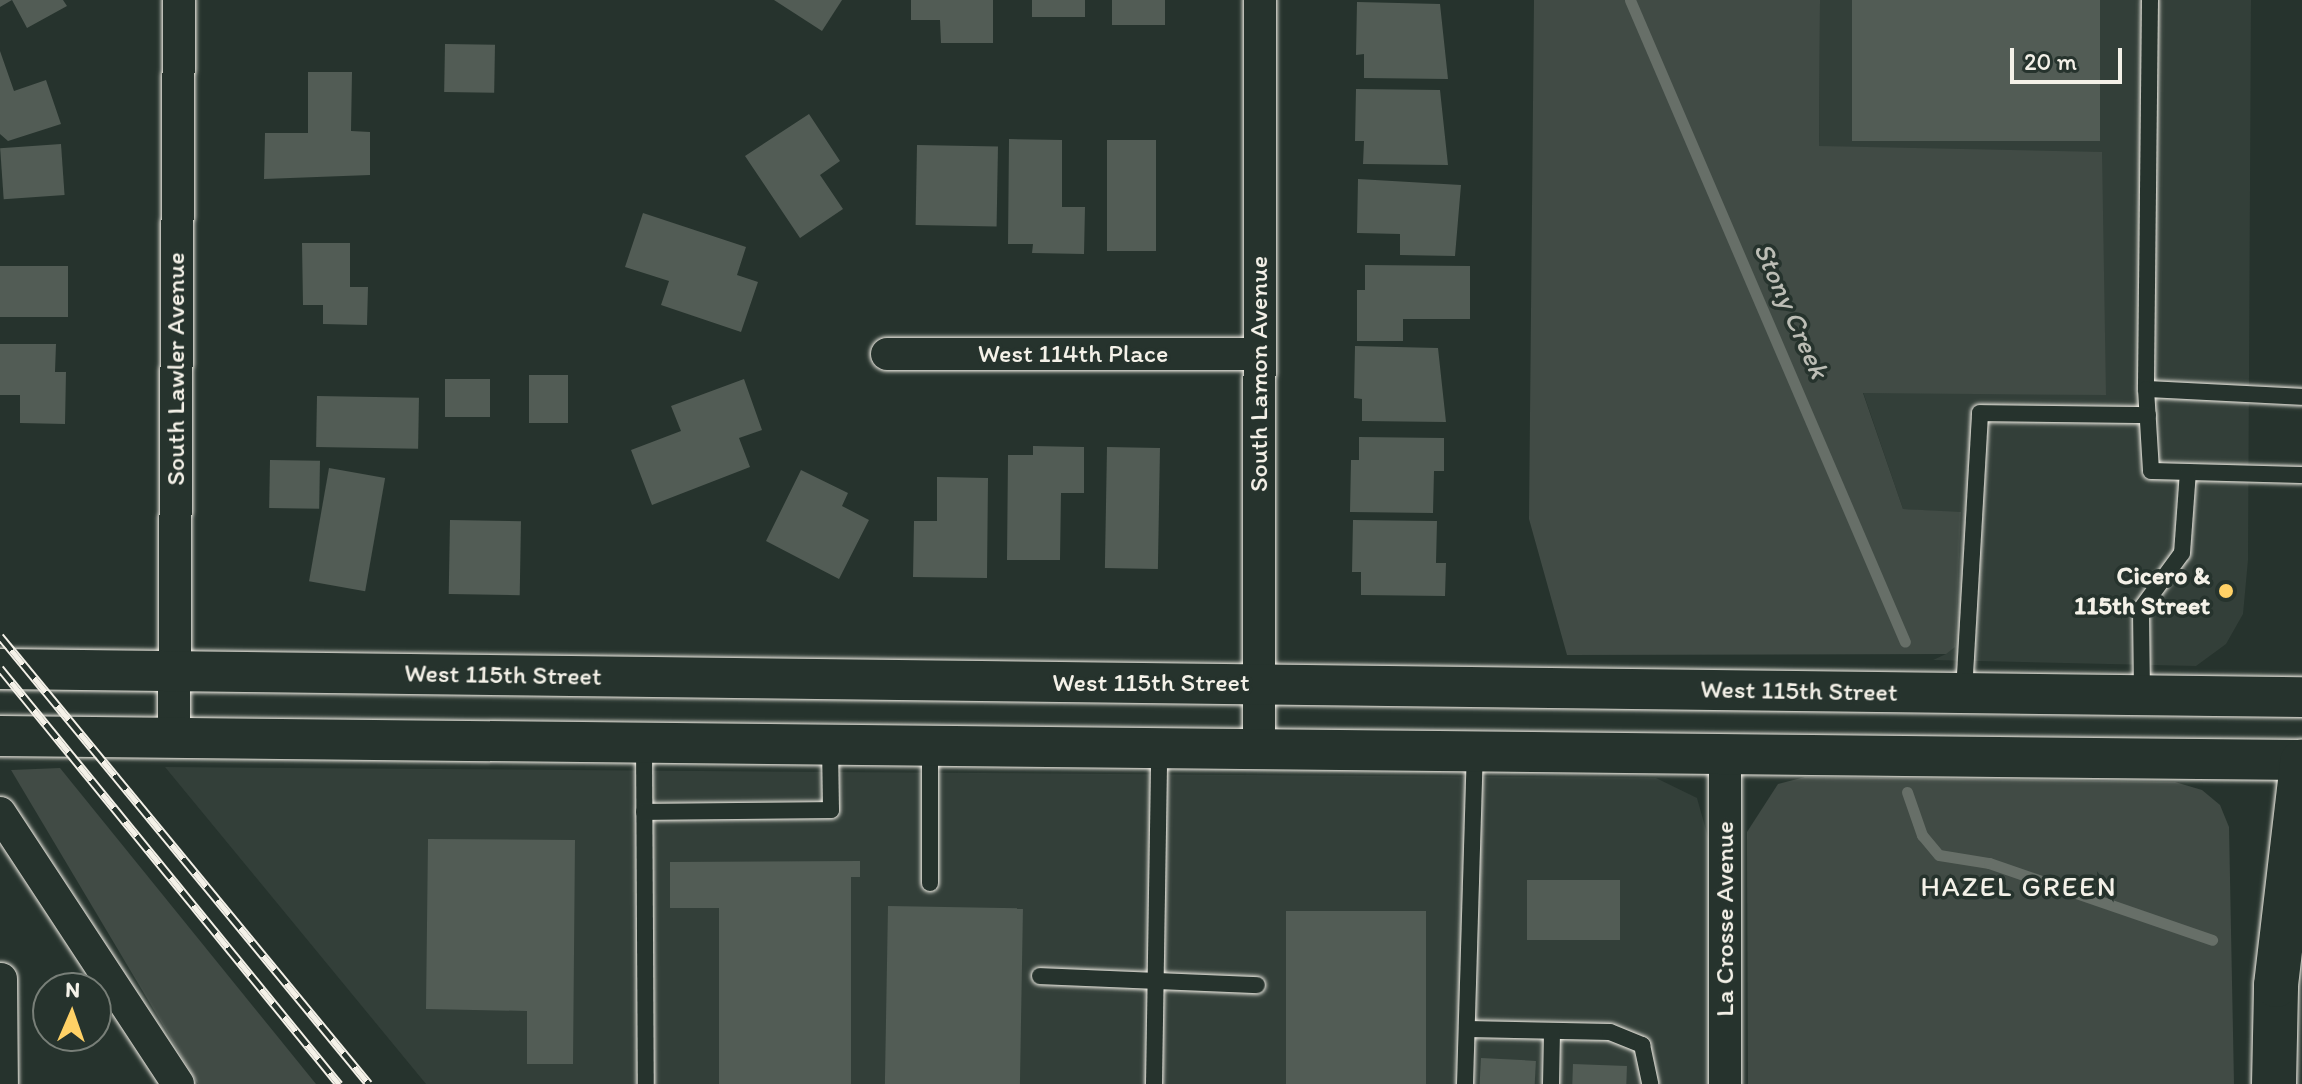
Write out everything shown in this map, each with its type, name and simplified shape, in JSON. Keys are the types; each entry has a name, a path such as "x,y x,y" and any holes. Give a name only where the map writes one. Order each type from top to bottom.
{"main road":[{"path":"2274,1084 2276,985 2302,761"}],"street":[{"name":"South Lawler Avenue","path":"174,737 179,0"},
{"name":"South Lamon Avenue","path":"1259,748 1260,0"},
{"name":"West 114th Place","path":"887,354 1259,354"},
{"name":"West 115th Street","path":"0,669 2302,697"},
{"path":"0,736 2302,761"},
{"name":"La Crosse Avenue","path":"1725,753 1725,1084"},
{"path":"0,813 178,1084"},
{"path":"1,979 2,1084"}],"lane":[{"path":"2150,0 2146,389 2151,471 2302,475"},
{"path":"2146,389 2302,397"},
{"path":"1964,693 1980,413 2148,415"},
{"path":"2142,695 2141,609 2182,553 2188,472"},
{"path":"644,744 646,1084"},
{"path":"644,812 831,810 830,744"},
{"path":"930,745 930,883"},
{"path":"1154,1084 1159,747"},
{"path":"1465,1084 1475,750"},
{"path":"1040,976 1257,985"},
{"path":"1468,1029 1610,1032 1642,1045 1650,1084"},
{"path":"1551,1084 1552,1031"}],"shaded area":[{"path":"1534,0 1820,0 1819,146 2102,152 2106,395 1863,393 1903,509 1961,512 1955,647 1946,654 1567,655 1529,519"},
{"path":"1820,0 2251,0 2248,560 2243,614 2226,644 2196,666 1933,660 1946,654 1961,513 1903,509 1863,392 2106,394 1819,146"},
{"path":"165,767 1656,778 1697,798 1711,848 1709,1084 426,1084"},
{"path":"60,768 316,1084 198,1084 11,770"},
{"path":"1805,777 2175,782 2202,790 2220,805 2229,827 2234,1084 1748,1084 1747,832 1778,784"}],"building":[{"path":"0,0 12,0 0,7"},
{"path":"12,0 63,0 67,6 27,28"},
{"path":"774,0 842,0 822,31"},
{"path":"911,0 993,0 993,43 941,43 940,20 911,20"},
{"path":"1032,0 1085,0 1085,17 1032,17"},
{"path":"1112,0 1165,0 1165,25 1112,25"},
{"path":"1852,0 2100,0 2100,141 1852,141"},
{"path":"1357,2 1440,4 1448,79 1364,78 1364,54 1356,55"},
{"path":"445,44 495,45 494,93 444,92"},
{"path":"0,51 14,91 46,80 61,124 8,141 0,134"},
{"path":"308,72 352,72 351,131 370,132 370,175 264,179 265,133 308,133"},
{"path":"1356,89 1440,90 1448,165 1363,164 1364,141 1355,141"},
{"path":"809,114 840,161 820,175 843,209 800,238 745,156"},
{"path":"1009,139 1062,140 1062,207 1085,207 1084,254 1032,253 1033,244 1008,244"},
{"path":"1107,140 1156,140 1156,251 1107,251"},
{"path":"61,144 65,195 4,199 0,148"},
{"path":"917,145 998,146 997,226 916,225"},
{"path":"1358,179 1461,185 1455,256 1400,255 1400,234 1357,233"},
{"path":"643,213 746,247 737,275 758,282 741,332 661,305 669,281 625,267"},
{"path":"302,243 350,243 350,287 368,287 367,325 323,324 323,305 303,305"},
{"path":"1365,265 1470,266 1470,319 1403,319 1403,341 1357,341 1357,290 1365,290"},
{"path":"0,266 68,266 68,317 0,317"},
{"path":"0,344 56,344 55,372 66,372 65,424 20,423 20,395 0,395"},
{"path":"1355,346 1438,348 1446,422 1362,421 1362,399 1354,398"},
{"path":"529,375 568,375 568,423 529,423"},
{"path":"445,379 490,379 490,417 445,417"},
{"path":"744,379 762,430 739,438 750,467 652,505 631,450 681,431 671,406"},
{"path":"317,396 419,398 418,449 316,447"},
{"path":"1359,437 1444,438 1444,471 1434,471 1433,513 1350,512 1351,460 1359,460"},
{"path":"1033,446 1084,447 1084,493 1061,493 1060,560 1007,560 1008,455 1033,455"},
{"path":"1107,447 1160,448 1158,569 1105,568"},
{"path":"270,460 320,461 319,509 269,508"},
{"path":"329,468 385,478 365,591 309,581"},
{"path":"801,470 848,493 842,506 869,520 839,579 766,541"},
{"path":"937,477 988,478 987,578 913,577 914,521 937,521"},
{"path":"450,520 521,521 520,595 449,594"},
{"path":"1353,520 1437,521 1436,563 1446,563 1445,596 1361,595 1361,572 1352,572"},
{"path":"428,839 575,840 573,1064 527,1064 527,1011 426,1009"},
{"path":"860,861 860,877 851,877 851,1084 719,1084 719,908 670,908 670,862"},
{"path":"1527,880 1620,880 1620,940 1527,940"},
{"path":"888,906 1023,908 1020,1084 885,1084"},
{"path":"1286,911 1426,911 1426,1084 1286,1084"},
{"path":"1481,1058 1536,1061 1535,1084 1480,1084"},
{"path":"1573,1064 1627,1066 1626,1084 1572,1084"}],"waterway":[{"name":"Stony Creek","path":"1630,0 1905,642"},
{"name":"Stony Creek","path":"1907,792 1922,835 1939,855 1989,863 2212,940"}],"railway":[{"path":"0,636 369,1084"},
{"path":"0,668 339,1084"}],"place":[{"name":"Cicero & 115th Street","path":"2226,591"}],"district":[{"name":"HAZEL GREEN","path":"2019,886"}]}
